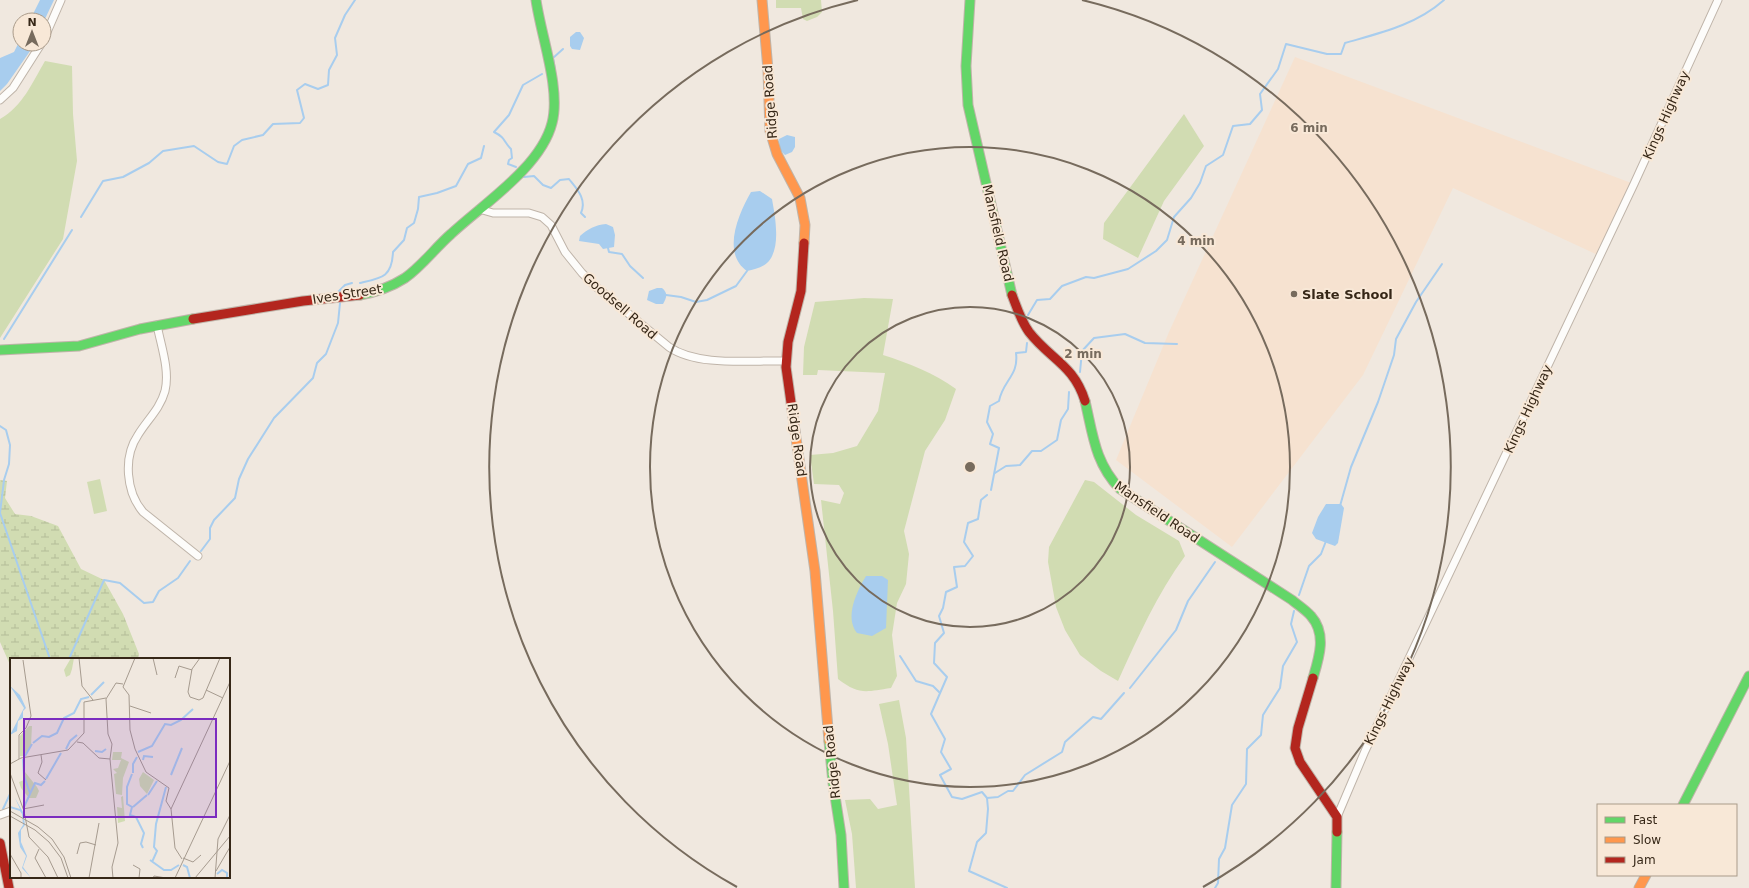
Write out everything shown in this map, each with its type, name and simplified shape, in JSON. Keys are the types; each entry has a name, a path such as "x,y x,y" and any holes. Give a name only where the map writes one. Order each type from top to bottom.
{"street":[{"path":"52,21 61,0"},
{"name":"Ives Street","path":"0,350 82,345 157,325 302,301 363,294 395,284 412,272 448,235 519,172 534,155 547,136 552,122 554,108 552,85 540,33 536,0"},
{"name":"Ridge Road","path":"762,0 768,70 770,131 777,154 800,198 805,225 801,291 788,342 786,361 814,572 833,783 841,835 844,888"},
{"name":"Mansfield Road","path":"970,0 966,63 968,107 1006,275 1020,315 1029,332 1036,340 1063,364 1076,379 1083,397 1097,455 1106,475 1112,483 1292,600 1312,616 1319,630 1321,646 1315,675 1298,728 1295,748 1300,762 1337,817"},
{"name":"Kings Highway","path":"1337,817 1365,752 1631,191 1718,0"},
{"path":"0,100 13,88 36,52"},
{"name":"Goodsell Road","path":"479,209 493,213 529,213 542,217 551,226 572,262 591,282 669,347 680,354 707,359 786,361"},
{"path":"157,325 164,359 166,387 161,402 138,435 132,447 129,466 130,481 136,503 143,512 198,556"},
{"path":"1684,804 1749,676"},
{"path":"0,815 10,811"},
{"path":"1336,888 1337,817"},
{"path":"0,844 9,888"},
{"path":"1639,888 1645,876"}],"shaded area":[{"name":"Slate School","path":"1295,57 1634,184 1600,256 1453,188 1363,375 1232,547 1116,460 1169,332"}],"green space":[{"path":"776,0 821,0 822,12 817,17 807,21 803,19 801,8 776,8"},
{"path":"45,61 72,66 73,114 77,161 63,239 0,338 0,119 15,108 21,101"},
{"path":"1184,114 1204,146 1164,201 1138,258 1103,239 1104,223"},
{"path":"864,298 893,299 883,355 921,369 948,383 956,389 945,420 925,451 904,531 909,554 906,584 897,603 892,635 897,676 891,688 868,691 851,688 838,679 833,611 821,500 840,504 844,493 839,485 814,484 810,455 833,453 857,446 878,411 885,373 818,370 817,375 803,375 804,347 815,302"},
{"path":"100,479 107,511 94,514 87,482"},
{"path":"0,480 7,481 5,498 15,514 31,516 58,526 81,569 104,580 123,614 139,654 138,658 10,658 10,665 0,642"},
{"path":"1085,480 1094,482 1136,515 1179,541 1185,556 1157,601 1118,681 1101,671 1080,655 1065,630 1056,607 1048,562 1049,547"},
{"path":"899,700 906,738 915,888 856,888 852,834 845,800 870,799 878,809 897,805 888,744 879,704"}],"water":[{"path":"40,0 54,0 48,12 34,12"},
{"path":"576,32 580,32 584,38 580,50 572,49 570,46 570,37"},
{"path":"14,52 29,52 7,84 0,91 0,58"},
{"path":"787,135 795,137 795,147 792,152 785,155 780,150 779,139"},
{"path":"760,191 772,199 776,231 775,247 773,255 765,265 747,271 739,263 735,254 735,233 738,221 751,192"},
{"path":"606,224 613,227 615,235 614,247 603,249 599,244 579,241 580,236 589,229 598,225"},
{"path":"662,288 666,293 663,304 656,304 647,300 649,291"},
{"path":"1326,504 1341,504 1344,508 1338,543 1335,546 1316,539 1312,533 1318,517"},
{"path":"866,576 882,576 888,580 886,628 872,636 857,633 853,627 852,619 853,604"}],"waterway":[{"path":"81,217 103,181 123,177 149,163 163,151 194,146 218,162 227,164 234,146 242,140 263,135 273,124 300,123 304,118 297,90 305,84 318,89 328,85 329,70 337,55 335,38 345,15 355,0"},
{"path":"1028,315 1037,300 1050,299 1062,286 1086,277 1094,278 1128,269 1156,251 1167,240 1174,217 1191,198 1200,183 1206,166 1223,155 1233,126 1250,124 1262,110 1260,94 1278,69 1286,44 1327,54 1341,54 1345,43 1384,32 1410,22 1433,9 1444,0"},
{"path":"554,70 553,58 563,49"},
{"path":"516,167 508,164 509,160 512,158 511,149 503,138 494,132 509,115 523,85 542,74"},
{"path":"360,283 380,278 391,267 393,252 404,240 407,228 414,223 418,209 419,197 437,193 456,186 468,164 481,158 484,146"},
{"path":"524,177 534,176 543,185 551,188 560,180 569,179 580,194 583,203 581,213 585,217"},
{"path":"4,339 72,230"},
{"path":"608,248 609,252 622,254 630,266 643,278"},
{"path":"1340,506 1351,467 1378,402 1394,355 1396,339 1416,302 1442,264"},
{"path":"666,295 681,297 696,302 707,300 736,286 747,271"},
{"path":"338,292 345,285 352,283"},
{"path":"201,551 210,539 210,528 214,520 235,498 239,479 248,459 274,418 313,378 317,363 326,354 338,323 340,303"},
{"path":"1080,372 1082,351 1094,338 1125,334 1145,343 1177,344"},
{"path":"991,490 999,448 990,444 993,434 987,422 990,406 999,401 1001,394 1013,373 1016,353 1026,352 1027,343"},
{"path":"995,473 1006,466 1020,465 1032,451 1041,451 1057,440 1061,420 1068,409 1069,392"},
{"path":"0,426 6,430 10,445 9,464 4,480 0,513 50,658"},
{"path":"987,495 981,500 978,519 968,523 964,542 973,556 965,566 954,567 957,587 946,592 943,608 939,616 944,633 935,643 934,663 947,677 931,714 945,739 941,752 951,769 940,775 952,797 962,799 982,792 987,798 988,809 986,833 977,842 969,871 1007,888"},
{"path":"1299,595 1309,566 1321,554 1326,541"},
{"path":"69,658 104,580 120,583 144,603 153,602 159,591 178,578 190,561"},
{"path":"1130,688 1176,630 1188,601 1215,562"},
{"path":"1215,888 1218,883 1219,859 1225,848 1232,805 1246,784 1247,749 1261,735 1263,715 1280,688 1283,666 1297,642 1291,624 1294,611"},
{"path":"900,656 916,681 933,686 939,692"},
{"path":"987,798 998,797 1008,791 1013,791 1025,775 1062,752 1065,742 1093,717 1101,719 1124,693"},
{"path":"3,809 10,794"}],"traffic: fast":[{"path":"360,295 389,287 411,273 464,222 524,170 546,139 552,123 554,94 536,0"},
{"path":"970,0 966,66 968,105 1012,295"},
{"path":"0,350 79,346 140,329 193,319"},
{"path":"1085,401 1093,437 1100,459 1105,469 1120,489 1292,600 1311,616 1319,630 1320,638 1319,654 1313,678"},
{"path":"1684,804 1749,676"},
{"path":"829,741 833,783 841,835 844,888"},
{"path":"1336,888 1337,832"}],"traffic: slow":[{"path":"762,0 768,70 770,131 777,154 800,198 805,225 804,243"},
{"path":"795,431 815,571 829,741"},
{"path":"1639,888 1645,876"}],"traffic: jam":[{"path":"795,431 786,367 788,342 801,291 804,243"},
{"path":"193,319 303,301 360,295"},
{"path":"1012,295 1026,328 1037,341 1068,370 1075,379 1085,401"},
{"path":"1313,678 1298,728 1295,748 1300,762 1337,817 1337,832"},
{"path":"0,843 9,888"}],"place":[{"name":"Slate School","path":"1294,294"}]}
